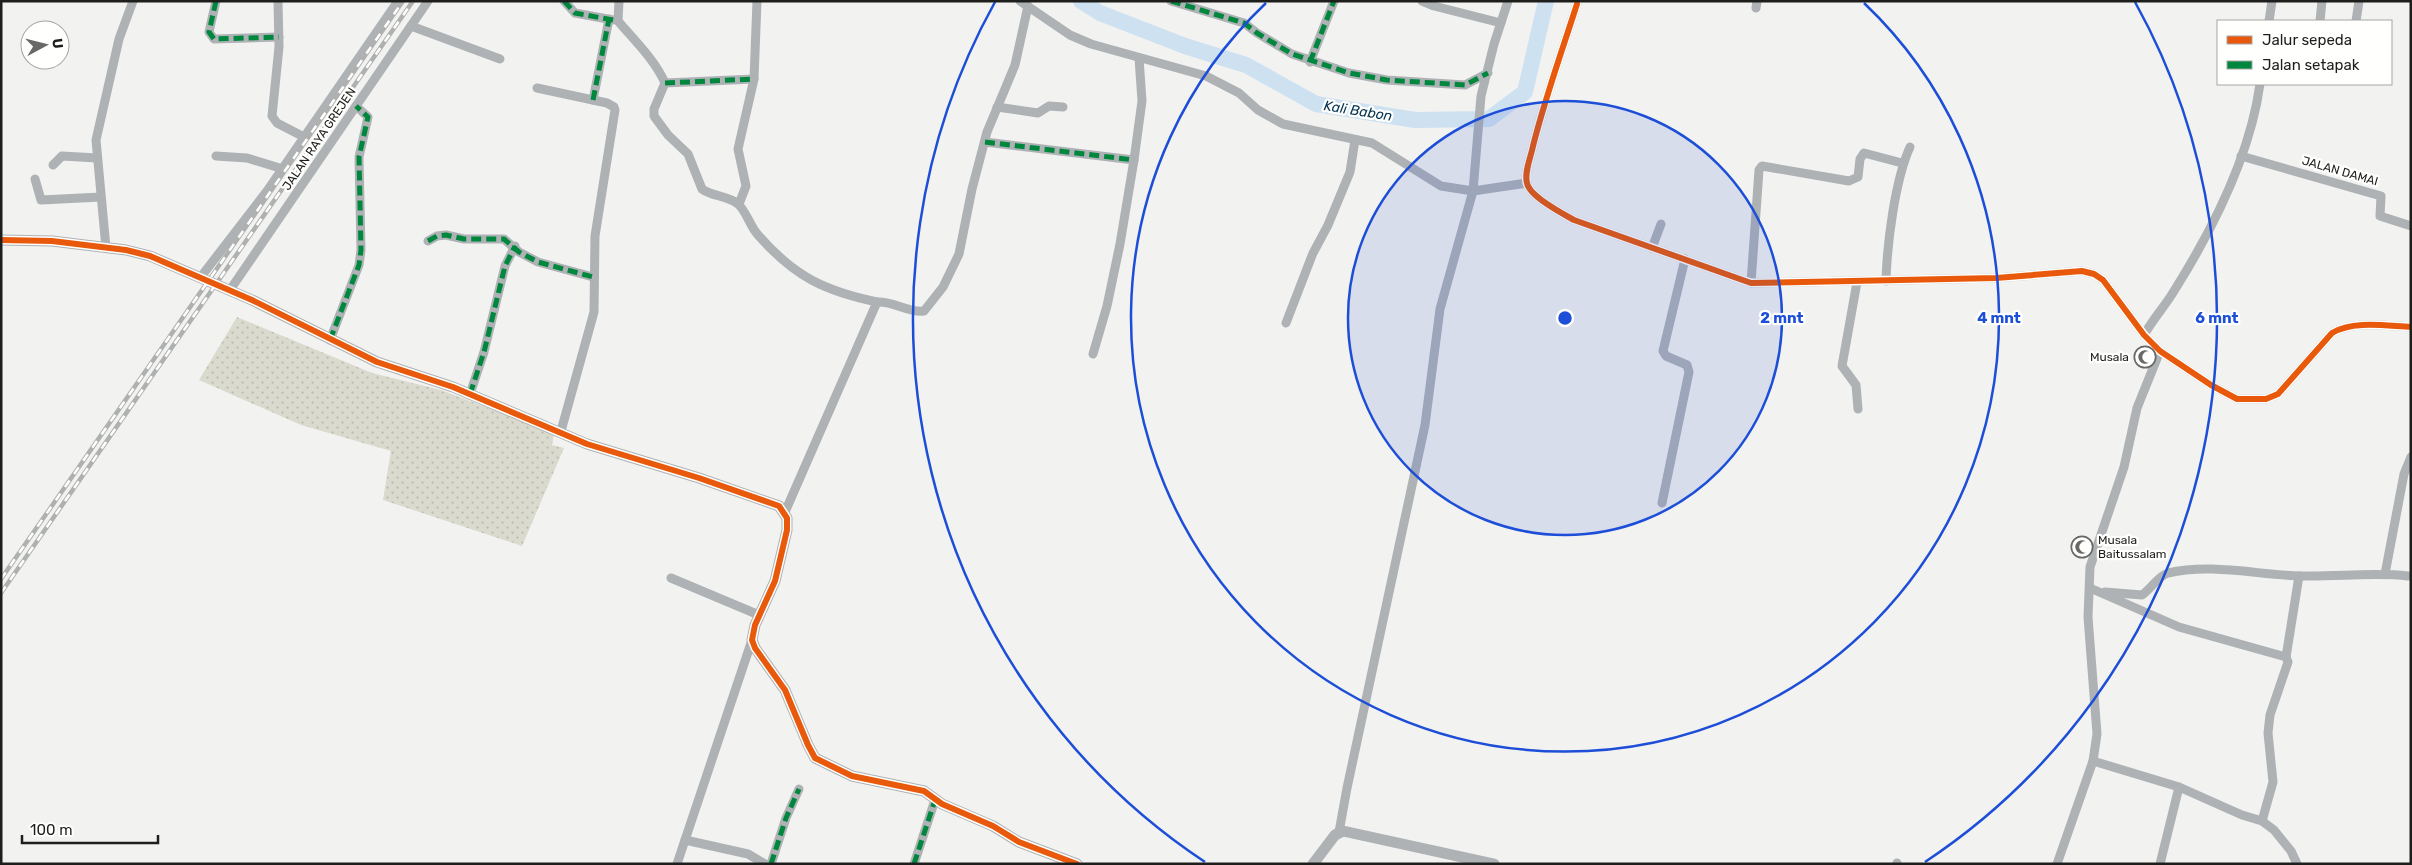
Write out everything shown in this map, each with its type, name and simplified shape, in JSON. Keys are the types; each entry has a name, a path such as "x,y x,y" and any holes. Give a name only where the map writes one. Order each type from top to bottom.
{"street":[{"path":"106,248 96,140 119,39 133,1"},
{"path":"216,1 209,32 214,39 279,37"},
{"path":"278,1 279,37 272,116 278,123 304,138"},
{"path":"200,278 282,169 398,1"},
{"name":"JALAN RAYA GREJEN","path":"230,290 428,1"},
{"path":"564,1 575,12 618,21 638,43 661,74 665,83 654,109 656,121 688,154 702,189 725,196 739,204 757,234 778,257 808,280 843,294 885,302 916,312 924,311 943,287 959,254 985,142 997,107 1015,65 1024,4 1070,35 1091,44 1213,80 1239,93 1258,110 1282,124 1372,143 1441,186 1473,191 1527,183"},
{"path":"618,1 618,21"},
{"path":"739,204 746,186 738,149 754,79 756,1"},
{"path":"1172,1 1244,23 1285,50 1310,62 1349,73 1440,85 1465,85 1488,73"},
{"path":"1310,62 1334,1"},
{"path":"1422,1 1501,23"},
{"path":"1313,864 1339,832 1425,425 1440,309 1473,191 1481,96 1508,1"},
{"path":"2269,20 2272,1"},
{"path":"2320,20 2322,1"},
{"path":"2356,20 2359,1"},
{"path":"1577,2 1541,114 1527,170 1527,183 1531,191 1554,209 1574,220 1751,283 1996,278 2082,271 2094,274 2103,280 2144,335 2160,351 2211,386 2237,399 2266,399 2278,394 2332,333 2338,329 2360,326 2411,327"},
{"path":"593,100 609,19"},
{"path":"411,26 500,59"},
{"path":"1092,354 1107,306 1134,160 1142,101 1139,58"},
{"path":"665,83 754,79"},
{"path":"2144,335 2173,292 2210,228 2241,156 2258,100 2260,85"},
{"path":"537,88 611,105 615,111 595,236 594,312 561,431"},
{"path":"330,340 359,265 361,250 359,156 368,117 356,106"},
{"path":"997,107 1038,112 1048,106 1063,107"},
{"path":"1286,323 1313,253 1328,225 1350,172 1354,140"},
{"path":"985,142 1134,160"},
{"path":"1886,281 1887,249 1902,163 1910,147"},
{"path":"1751,283 1758,170 1762,166 1849,181 1858,177 1860,159 1864,153 1902,163"},
{"path":"53,164 62,156 97,158"},
{"path":"216,156 247,158 282,169"},
{"name":"JALAN DAMAI","path":"2241,156 2381,196 2380,216 2411,226"},
{"path":"35,180 41,200 56,201 101,197"},
{"path":"1652,248 1660,224"},
{"path":"428,241 436,236 446,235 464,239 504,239 520,252 538,262 593,277"},
{"path":"1,240 52,241 150,256 230,290 377,362 470,394 613,452 778,506 785,512"},
{"path":"470,394 484,352 505,266 514,246"},
{"path":"1662,503 1689,372 1687,365 1666,356 1663,350 1685,259"},
{"path":"1857,282 1842,366 1856,383 1858,409"},
{"path":"676,864 752,640 754,625 775,581 787,530 785,512 878,302"},
{"path":"2057,864 2092,761 2097,734 2088,617 2094,589 2090,567 2124,467 2137,408 2160,351"},
{"path":"2385,574 2411,458"},
{"path":"2094,589 2142,595 2166,574 2186,571 2219,570 2299,576 2385,574 2408,576"},
{"path":"2262,822 2273,782 2268,733 2270,715 2288,662 2286,657 2299,576"},
{"path":"671,578 759,615"},
{"path":"2094,589 2180,627 2286,657"},
{"path":"752,640 754,648 785,690 815,758 852,776 924,791 935,800 969,818 993,826 1019,842 1078,864"},
{"path":"2092,761 2179,787 2262,822 2274,830 2291,851 2297,864"},
{"path":"2160,864 2179,787"},
{"path":"771,864 786,818 799,789"},
{"path":"914,864 935,800"},
{"path":"1339,832 1494,864"},
{"path":"685,840 748,854 765,864"}],"shaded area":[{"path":"237,317 372,373 441,390 554,433 552,445 564,448 522,546 383,500 391,451 301,425 199,380"}],"waterway":[{"name":"Kali Babon","path":"1081,1 1100,13 1185,46 1246,65 1316,104 1415,120 1489,119 1525,92 1546,1"}],"railway":[{"path":"1,579 403,1"},
{"path":"1,593 413,1"}],"marked path":[{"path":"216,1 209,32 214,39 279,37"},
{"path":"564,1 575,13 618,21"},
{"path":"1171,1 1244,23 1292,54 1349,73 1387,80 1465,85 1488,73"},
{"path":"1310,62 1334,1"},
{"path":"593,100 609,19"},
{"path":"665,83 754,79"},
{"path":"330,340 359,265 361,250 359,157 368,117 356,106"},
{"path":"985,142 1134,160"},
{"path":"428,241 437,236 446,235 464,239 504,239 519,252 538,262 593,277"},
{"path":"470,394 484,352 505,266 515,246"},
{"path":"771,864 786,818 799,789"},
{"path":"914,864 935,800"}],"cycle path":[{"path":"1577,4 1543,110 1526,174 1529,188 1540,199 1574,220 1751,283 1996,278 2082,271 2094,274 2103,280 2144,335 2160,351 2211,385 2237,399 2266,399 2278,394 2332,333 2340,329 2360,325 2411,327"},
{"path":"1,240 52,241 126,250 150,256 252,300 377,362 453,387 587,444 699,478 779,506 787,518 787,530 775,581 755,625 752,640 755,648 785,690 815,758 852,776 924,791 942,804 993,826 1019,842 1077,864"}],"place":[{"name":"Musala","path":"2145,357"},
{"name":"Musala Baitussalam","path":"2082,547"}]}
